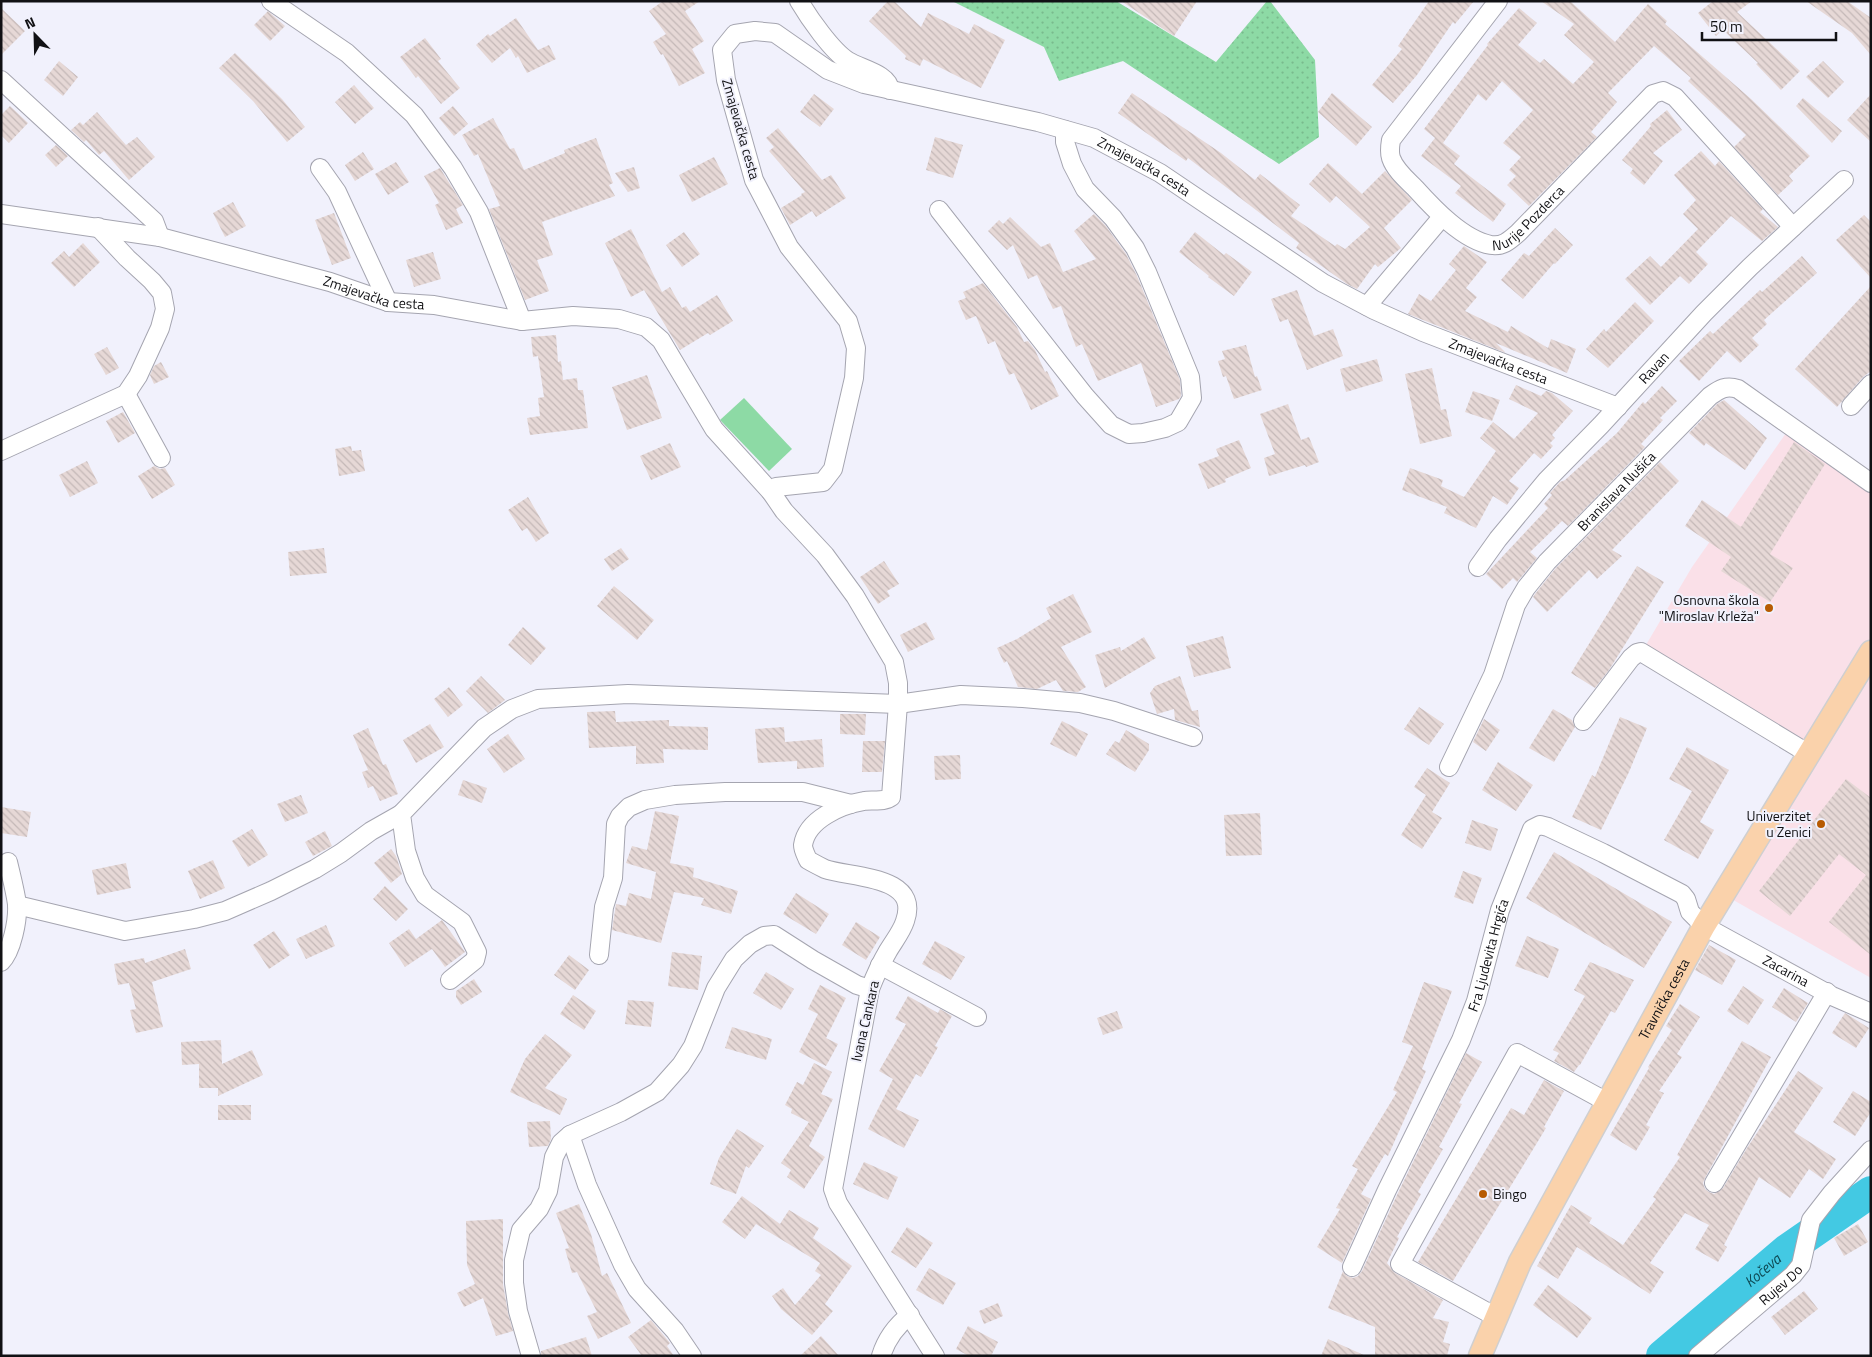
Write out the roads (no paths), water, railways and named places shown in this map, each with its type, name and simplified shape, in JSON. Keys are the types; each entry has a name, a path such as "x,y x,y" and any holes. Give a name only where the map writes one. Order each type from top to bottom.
{"main road":[{"name":"Travnička cesta","path":"1480,1356 1520,1262 1704,926 1809,754 1868,663"}],"street":[{"path":"271,1 347,53 414,115 453,168 479,212 522,321"},
{"path":"799,1 824,36 846,60 866,71 884,77 890,85 890,90"},
{"name":"Nurije Pozderca","path":"1498,1 1391,140 1389,149 1391,160 1404,177 1442,217 1476,240 1492,246 1504,244 1518,233 1653,94 1663,91 1675,97 1793,227"},
{"name":"Zmajevačka cesta","path":"1,214 160,237 330,282 388,302 434,305 522,321 573,316 619,319 646,327 661,340 714,429 771,492 776,487 823,482 833,469 854,378 856,348 848,321 789,247 754,180 726,80 722,50 735,34 755,31 775,33 828,70 864,84 1094,138 1160,172 1323,283 1367,306 1423,332 1618,407"},
{"path":"1,80 154,221 160,237"},
{"path":"939,210 1085,396 1111,425 1129,434 1165,428 1178,422 1192,398 1190,377 1147,272 1135,248 1113,218 1085,189 1072,164 1065,142 1065,130"},
{"path":"320,168 337,192 388,302"},
{"name":"Ravan","path":"1478,568 1498,539 1547,480 1618,407 1704,313 1844,180"},
{"path":"1367,306 1442,217"},
{"path":"1,451 126,394 138,376 160,328 165,309 162,293 98,227"},
{"path":"1851,406 1871,384"},
{"name":"Branislava Nušića","path":"1449,767 1493,675 1516,605 1526,588 1547,562 1710,396 1720,389 1728,386 1738,388 1871,483"},
{"path":"126,394 161,458"},
{"path":"771,492 784,511 825,554 856,596 894,662 898,683 898,704"},
{"path":"1583,721 1631,658 1637,652 1641,652 1809,754"},
{"path":"17,905 125,931 194,919 225,911 315,869 371,831 401,814 484,728 512,709 538,700 628,694 898,704 961,696 1023,698 1080,703 1114,711 1193,737"},
{"name":"Ivana Cankara","path":"898,704 891,797 886,800 866,800 851,804 817,821 806,835 803,847 808,860 825,869 886,882 895,887 903,896 908,908 905,922 880,965 870,988 833,1189 838,1203 935,1356"},
{"path":"599,955 604,907 612,878 616,824 620,816 629,807 645,800 675,795 725,792 804,792 851,804"},
{"path":"401,814 406,851 415,878 425,896 462,922 477,952 475,960 450,980"},
{"name":"Fra Ljudevita Hrgića","path":"1352,1267 1464,1032 1476,1001 1500,910 1532,829 1540,825 1548,826 1682,894 1686,899 1690,912 1704,926"},
{"path":"1,962 7,956 14,932 17,905 8,862"},
{"name":"Zacarina","path":"1704,926 1827,992 1871,1013"},
{"path":"531,1356 518,1311 514,1283 514,1260 521,1230 539,1209 548,1191 554,1157 561,1143 570,1134 621,1112 657,1092 681,1065 693,1046 716,988 734,959 750,944 764,936 774,935 813,960 857,984 870,988"},
{"path":"880,965 976,1017"},
{"path":"1714,1182 1827,992"},
{"path":"1496,1317 1400,1264 1517,1053 1607,1102"},
{"path":"570,1134 586,1185 623,1265 637,1289 675,1331 692,1356"},
{"name":"Rujev Do","path":"1698,1356 1793,1275 1801,1265 1811,1220 1832,1193 1871,1150"},
{"path":"881,1356 896,1328 910,1315"}],"waterway":[{"name":"Kočeva","path":"1662,1356 1787,1250 1871,1192"}],"place":[{"name":"Osnovna škola \"Miroslav Krleža\"","path":"1769,608"},
{"name":"Univerzitet u Zenici","path":"1821,824"},
{"name":"Bingo","path":"1483,1194"}]}
